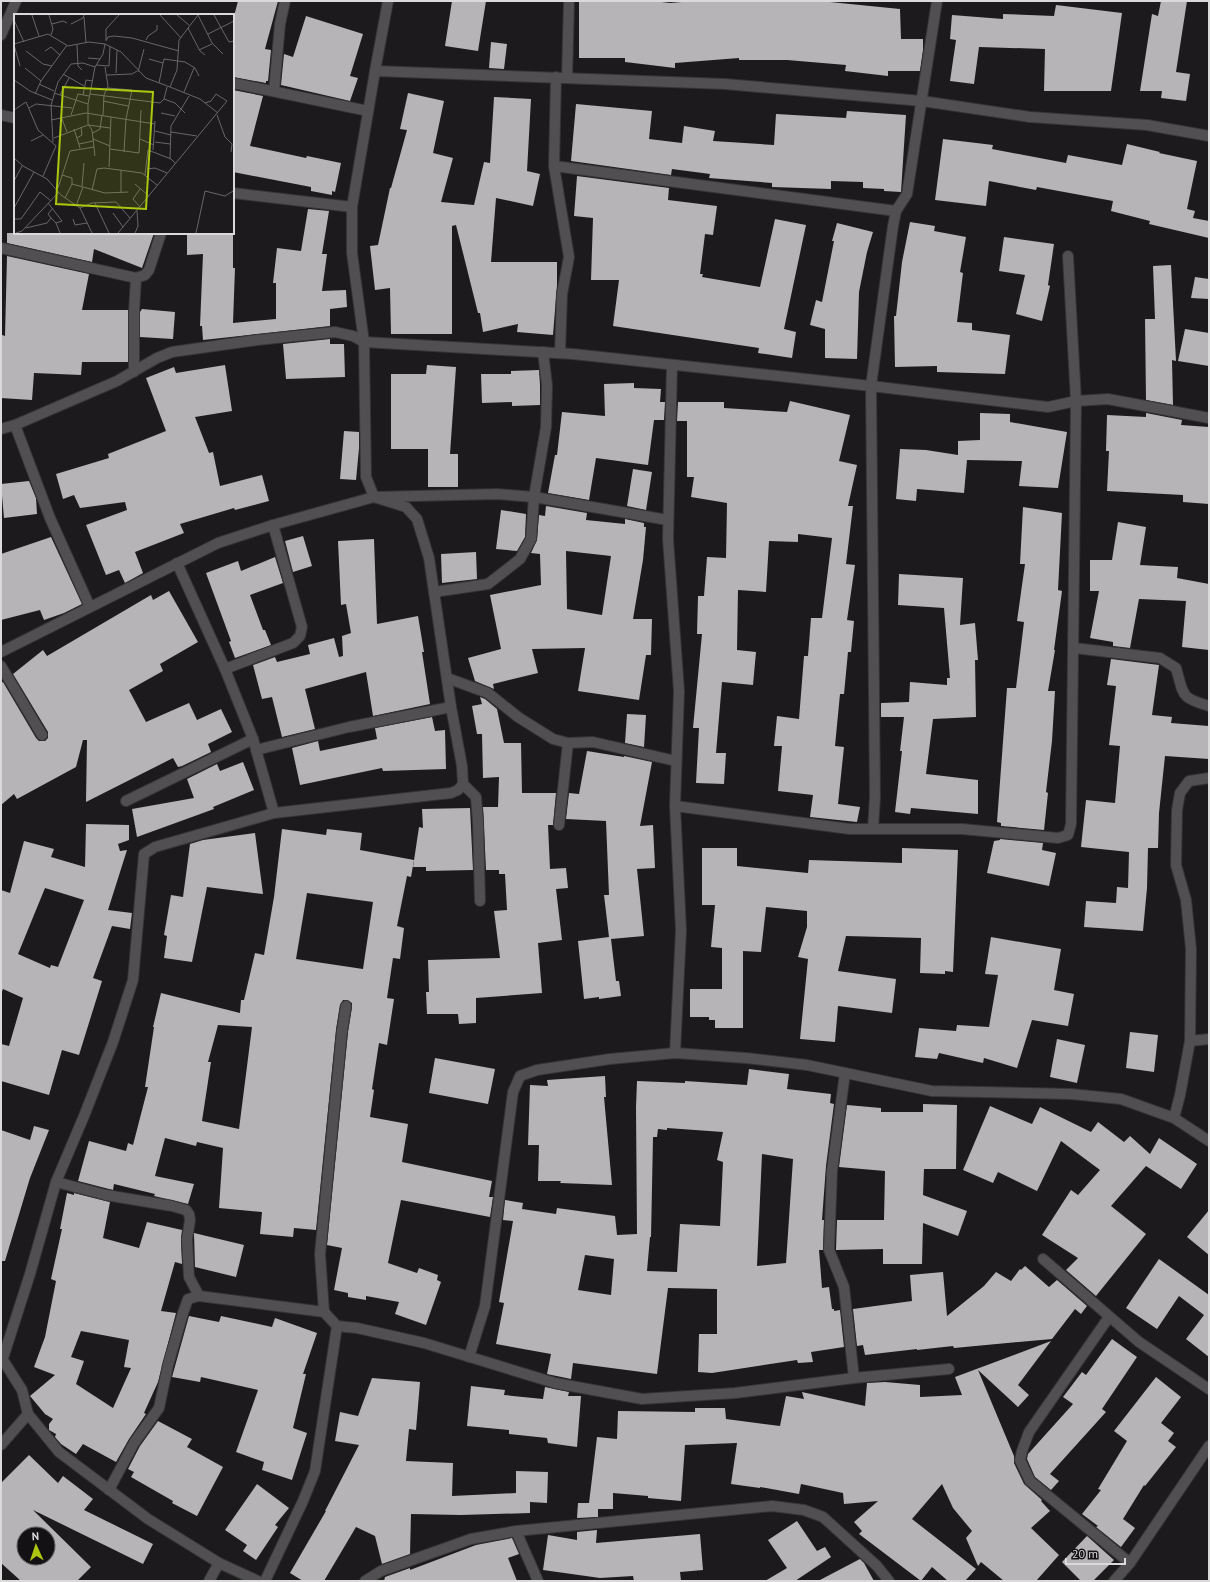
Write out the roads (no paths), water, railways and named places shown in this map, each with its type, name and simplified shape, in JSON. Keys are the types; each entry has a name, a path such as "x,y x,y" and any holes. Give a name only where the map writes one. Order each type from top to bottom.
{"street":[{"path":"1,35 16,1"},
{"path":"274,91 280,24 285,1"},
{"path":"388,1 352,207 352,253 364,342 366,477 374,497 406,508 417,519 429,558 451,707 462,766 463,784 476,797 480,901"},
{"path":"567,78 569,1"},
{"path":"873,829 875,797 871,386 892,226 896,211 907,194 937,1"},
{"path":"375,71 725,84 922,101 1030,117 1147,125 1209,136"},
{"path":"556,77 554,166 569,257 562,294 560,353"},
{"path":"234,83 368,111"},
{"path":"1,115 14,118"},
{"path":"554,166 896,211"},
{"path":"234,193 352,207"},
{"path":"1,248 136,278 145,275 149,270 161,234"},
{"path":"675,806 850,829 962,829 1058,838 1068,835 1071,824 1076,401 1068,256"},
{"path":"134,372 134,312 136,278"},
{"path":"1,429 15,426 134,372 156,358 172,352 257,340 335,332 353,336 364,342 560,353 871,386 1048,407 1076,401 1108,399 1209,418"},
{"path":"434,592 488,584 520,559 531,539 534,496 546,427 547,384 543,352"},
{"path":"672,365 668,539 678,691 675,806 681,930 675,1053"},
{"path":"15,426 50,518 90,607"},
{"path":"1,652 218,543 273,525 374,497 497,494 534,496 668,520"},
{"path":"225,669 293,643 300,636 302,627 273,525"},
{"path":"177,563 225,669 253,739 274,812"},
{"path":"1074,648 1160,658 1176,668 1182,693 1192,701 1209,706"},
{"path":"1,666 42,735"},
{"path":"447,678 488,693 518,717 553,739 568,743 593,742 676,761"},
{"path":"256,750 350,727 451,707"},
{"path":"126,801 253,739"},
{"path":"559,825 568,743"},
{"path":"1174,1118 1190,1041 1191,948 1186,900 1176,865 1177,810 1180,793 1189,781 1209,778"},
{"path":"258,1581 219,1564 148,1519 58,1452 28,1414 22,1390 2,1357 30,1274 56,1182 113,1042 133,980 144,854 155,847 274,812 451,793 458,790 463,784"},
{"path":"346,1006 342,1031 320,1254 324,1312 337,1326 357,1328 424,1343 554,1383 642,1399 735,1393 854,1378 950,1369"},
{"path":"1190,1041 1209,1039"},
{"path":"469,1357 485,1306 513,1092 520,1076 537,1070 610,1059 675,1053 754,1059 807,1065 932,1091 1071,1094 1121,1099 1174,1118 1209,1141"},
{"path":"845,1073 832,1171 829,1250 844,1287 854,1378"},
{"path":"56,1182 106,1195 172,1206 186,1210 189,1214 190,1220 187,1239 189,1277 199,1296"},
{"path":"1043,1259 1139,1342 1209,1389"},
{"path":"109,1490 134,1443 159,1408 168,1365 183,1312 188,1300 199,1296 324,1312"},
{"path":"1109,1317 1029,1432 1020,1460 1030,1481 1130,1563"},
{"path":"266,1581 303,1501 314,1471 337,1326"},
{"path":"1,1445 28,1414"},
{"path":"1114,1581 1130,1563 1209,1446"},
{"path":"365,1581 381,1571 472,1539 516,1530 772,1506 804,1510 823,1517 877,1566 889,1581"},
{"path":"516,1530 538,1581"},
{"path":"209,1581 219,1564"}]}
